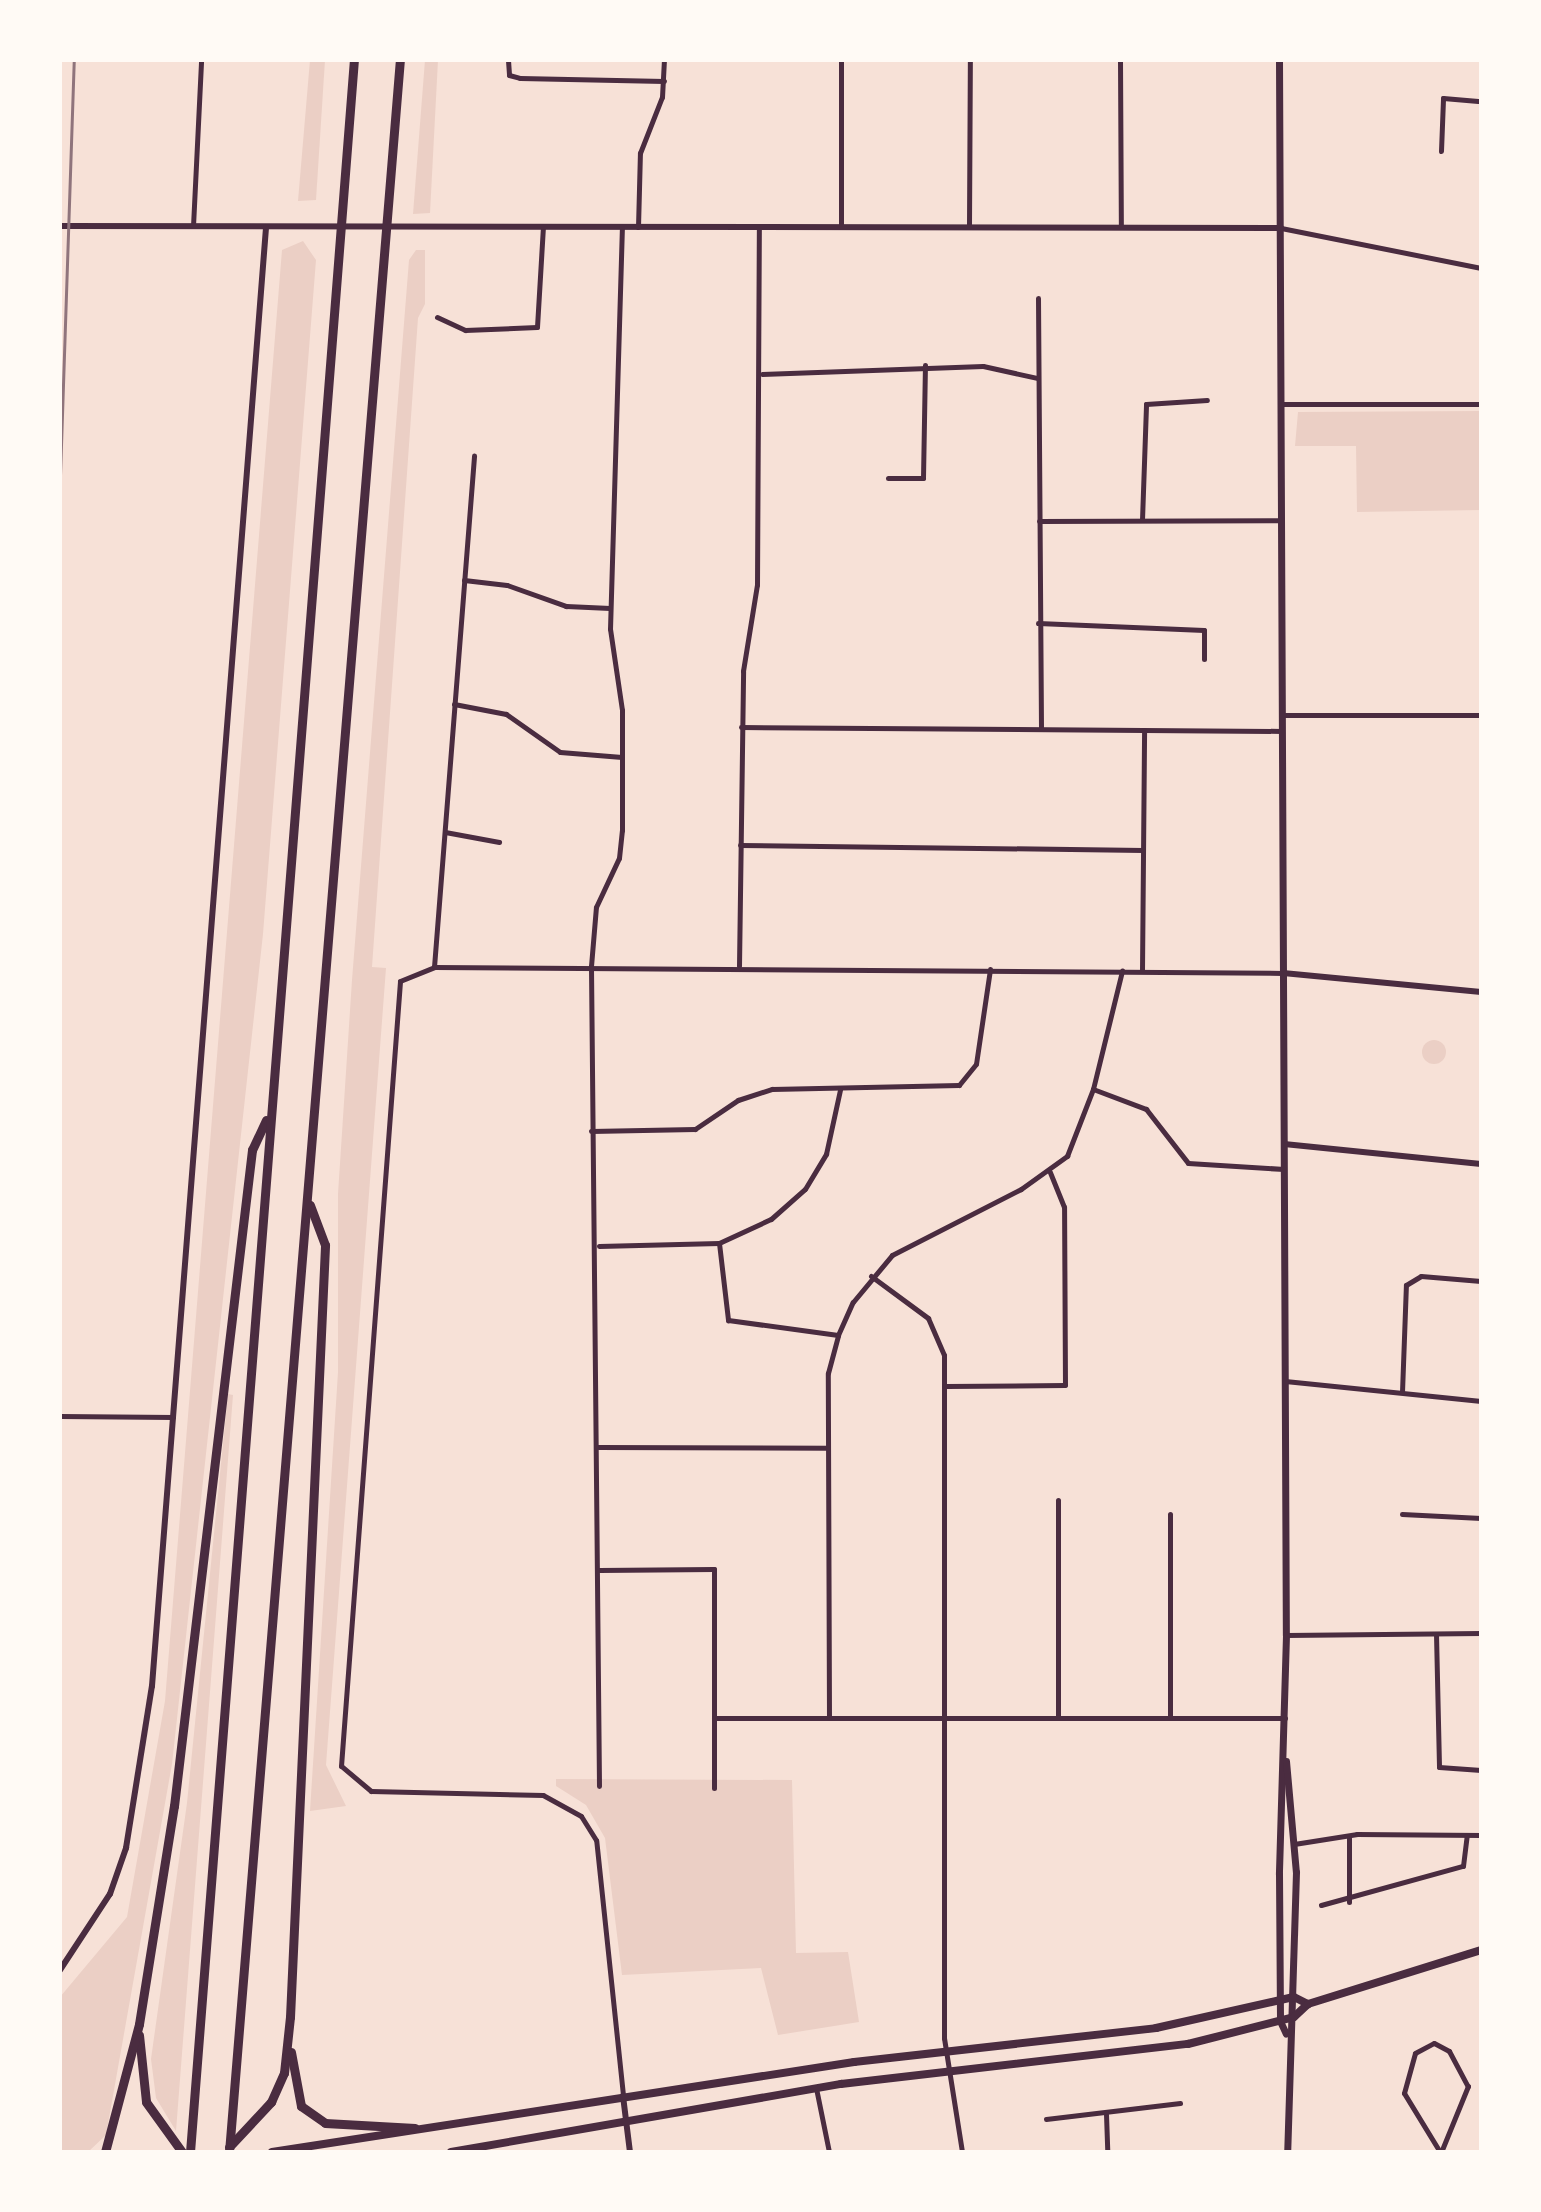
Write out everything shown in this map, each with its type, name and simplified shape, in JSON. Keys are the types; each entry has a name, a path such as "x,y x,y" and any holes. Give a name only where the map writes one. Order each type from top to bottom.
{"highway":[{"path":"190,2152 269,1113 347,186 354,60"},
{"path":"227,2152 308,1202 400,60"},
{"path":"105,2152 139,2024 174,1806 252,1150 269,1113"},
{"path":"227,2152 271,2102 284,2073 290,2017 325,1245 308,1202"},
{"path":"290,2017 292,2083 301,2106 337,2127 415,2128"},
{"path":"139,2024 146,2102 182,2152"}],"main road":[{"path":"1279,60 1286,1635 1280,2021 1286,2034 1287,2152"},
{"path":"1286,1761 1294,1844 1294,2017"},
{"path":"1286,2034 1294,2017 1308,2004 1481,1950"},
{"path":"272,2152 623,2095 945,2052 1156,2028 1294,1997 1308,2004"},
{"path":"451,2152 816,2088 1154,2050 1294,2017"}],"street":[{"path":"193,226 201,60"},
{"path":"508,60 509,75 664,81"},
{"path":"638,227 640,153 664,81 664,60"},
{"path":"841,60 841,226"},
{"path":"969,226 970,60"},
{"path":"1120,60 1121,227"},
{"path":"1441,151 1443,98 1481,101"},
{"path":"60,226 1281,228 1481,268"},
{"path":"60,1970 110,1894 126,1848 152,1686 266,227"},
{"path":"437,317 465,330 537,327 543,227"},
{"path":"599,1786 599,1246 591,1131 591,966 596,907 621,843 622,757 610,608 622,227"},
{"path":"739,966 741,727 757,585 762,374 759,227"},
{"path":"1038,298 1041,729"},
{"path":"762,374 925,365 983,366 1038,378"},
{"path":"888,478 923,478 925,365"},
{"path":"1142,520 1146,404 1207,400"},
{"path":"1281,404 1481,404"},
{"path":"434,967 474,456"},
{"path":"1038,521 1282,520"},
{"path":"464,580 507,585 566,606 610,608"},
{"path":"1038,623 1204,630 1204,659"},
{"path":"454,704 506,714 560,752 622,757"},
{"path":"1282,715 1481,715"},
{"path":"741,727 1282,731"},
{"path":"1142,971 1144,730"},
{"path":"445,832 499,842"},
{"path":"740,845 1143,850"},
{"path":"630,2152 596,1840 581,1816 543,1795 371,1791 341,1766 395,1008 403,976 434,967 591,966 1283,973 1481,992"},
{"path":"591,1131 695,1129 756,1092 947,1089 968,1078 990,969"},
{"path":"829,1718 828,1373 838,1335 871,1276 917,1236 1050,1172 1079,1136 1122,971"},
{"path":"1093,1089 1146,1109 1188,1163 1284,1169"},
{"path":"599,1246 719,1243 771,1219 805,1189 832,1139 840,1090"},
{"path":"1284,1144 1481,1164"},
{"path":"946,1386 1065,1385 1064,1207 1050,1172"},
{"path":"719,1243 728,1320 838,1335"},
{"path":"871,1276 935,1327 946,1386 945,2052 962,2152"},
{"path":"1402,1392 1406,1285 1421,1276 1481,1281"},
{"path":"1285,1381 1481,1401"},
{"path":"60,1416 173,1417"},
{"path":"598,1447 828,1448"},
{"path":"1058,1500 1058,1718"},
{"path":"1170,1514 1170,1718"},
{"path":"1402,1514 1481,1518"},
{"path":"599,1570 714,1569 714,1788"},
{"path":"1286,1635 1481,1633"},
{"path":"1436,1634 1439,1767 1481,1770"},
{"path":"714,1718 1286,1718"},
{"path":"1321,1905 1349,1902 1463,1866 1467,1835"},
{"path":"1294,1844 1349,1838 1481,1835"},
{"path":"1349,1838 1349,1902"},
{"path":"1434,2043 1449,2051 1468,2086 1441,2152 1404,2093 1415,2053 1434,2043"},
{"path":"816,2088 829,2152"},
{"path":"1046,2119 1180,2103"},
{"path":"1106,2114 1107,2152"}],"shaded area":[{"path":"310,60 325,60 316,200 298,201"},
{"path":"425,60 438,60 430,213 413,214"},
{"path":"303,241 316,260 263,934 172,1764 106,2135 88,2152 60,2152 60,1997 127,1917 165,1701 282,250"},
{"path":"416,250 425,250 425,304 418,318 372,967 386,968 326,1765 346,1806 310,1811 338,1372 338,1194 352,980 409,260"},
{"path":"1481,411 1481,510 1357,512 1356,446 1295,446 1298,412"},
{"path":"1434,1040 1443,1043 1446,1052 1443,1061 1434,1064 1425,1061 1422,1052 1425,1043"},
{"path":"228,1394 233,1395 176,2131 156,2098 151,2059 187,1803"},
{"path":"556,1779 792,1780 796,1953 848,1952 859,2022 778,2035 761,1968 622,1975 605,1838 586,1805 556,1786"}],"railway":[{"path":"60,475 74,60"}]}
